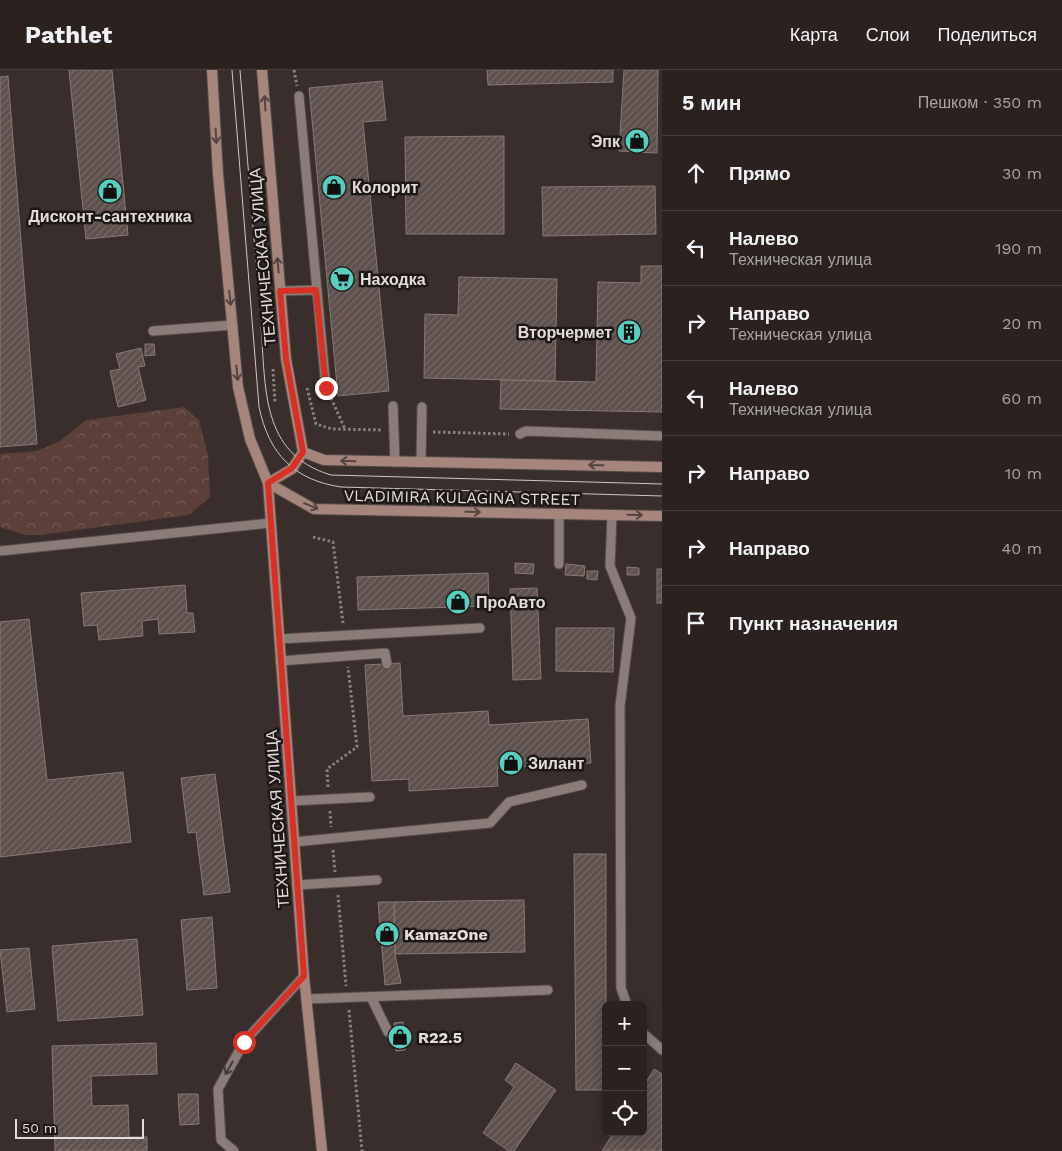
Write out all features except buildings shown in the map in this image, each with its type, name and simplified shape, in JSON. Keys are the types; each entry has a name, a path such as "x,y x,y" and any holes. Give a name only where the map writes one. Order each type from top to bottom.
{"main road":[{"name":"ТЕХНИЧЕСКАЯ УЛИЦА","path":"212,70 218,174 238,387 250,439 268,483 304,976 322,1151"},
{"name":"ТЕХНИЧЕСКАЯ УЛИЦА","path":"262,70 286,359 303,452"},
{"name":"VLADIMIRA KULAGINA STREET","path":"303,452 324,460 662,467"},
{"path":"268,483 292,468 303,452"},
{"name":"VLADIMIRA KULAGINA STREET","path":"268,483 314,509 662,516"}],"lane":[{"path":"262,70 272,70"},
{"path":"300,96 326,388"},
{"path":"280,291 316,290"},
{"path":"153,332 233,325"},
{"path":"393,406 395,462"},
{"path":"421,462 422,407"},
{"path":"520,434 526,431 662,436"},
{"path":"559,514 559,564"},
{"path":"612,515 610,566 631,618 620,706 620,988 625,1001"},
{"path":"0,552 270,523"},
{"path":"279,639 480,628"},
{"path":"280,661 385,653 387,664"},
{"path":"294,842 490,822 509,802 582,785"},
{"path":"291,801 370,797"},
{"path":"297,885 378,880"},
{"path":"234,1151 221,1140 218,1089 244,1042 304,976"},
{"path":"306,999 548,990"},
{"path":"371,997 388,1032"},
{"path":"647,1037 662,1050"}],"path":[{"path":"273,368 275,403"},
{"path":"326,388 345,429"}],"green space":[{"path":"184,407 199,420 208,455 210,497 189,515 41,535 26,535 0,527 0,454 37,451 60,441 86,420"}],"tram line":[{"path":"232,70 259,407 269,438 286,462 310,478 341,487 662,496"},
{"path":"240,70 257,274"},
{"path":"261,327 267,395 271,416 279,435 291,451 308,465 331,475 662,484"}],"place":[{"name":"Эпк","path":"637,141"},
{"name":"Колорит","path":"334,187"},
{"name":"Дисконт-сантехника","path":"110,191"},
{"name":"Находка","path":"342,279"},
{"name":"Вторчермет","path":"629,332"},
{"name":"ПроАвто","path":"458,602"},
{"name":"Зилант","path":"511,763"},
{"name":"KamazOne","path":"387,934"},
{"name":"R22.5","path":"400,1037"}],"route":[{"path":"244,1042 304,976 268,483 292,468 303,452 286,359 280,291 316,290 326,388"}]}
